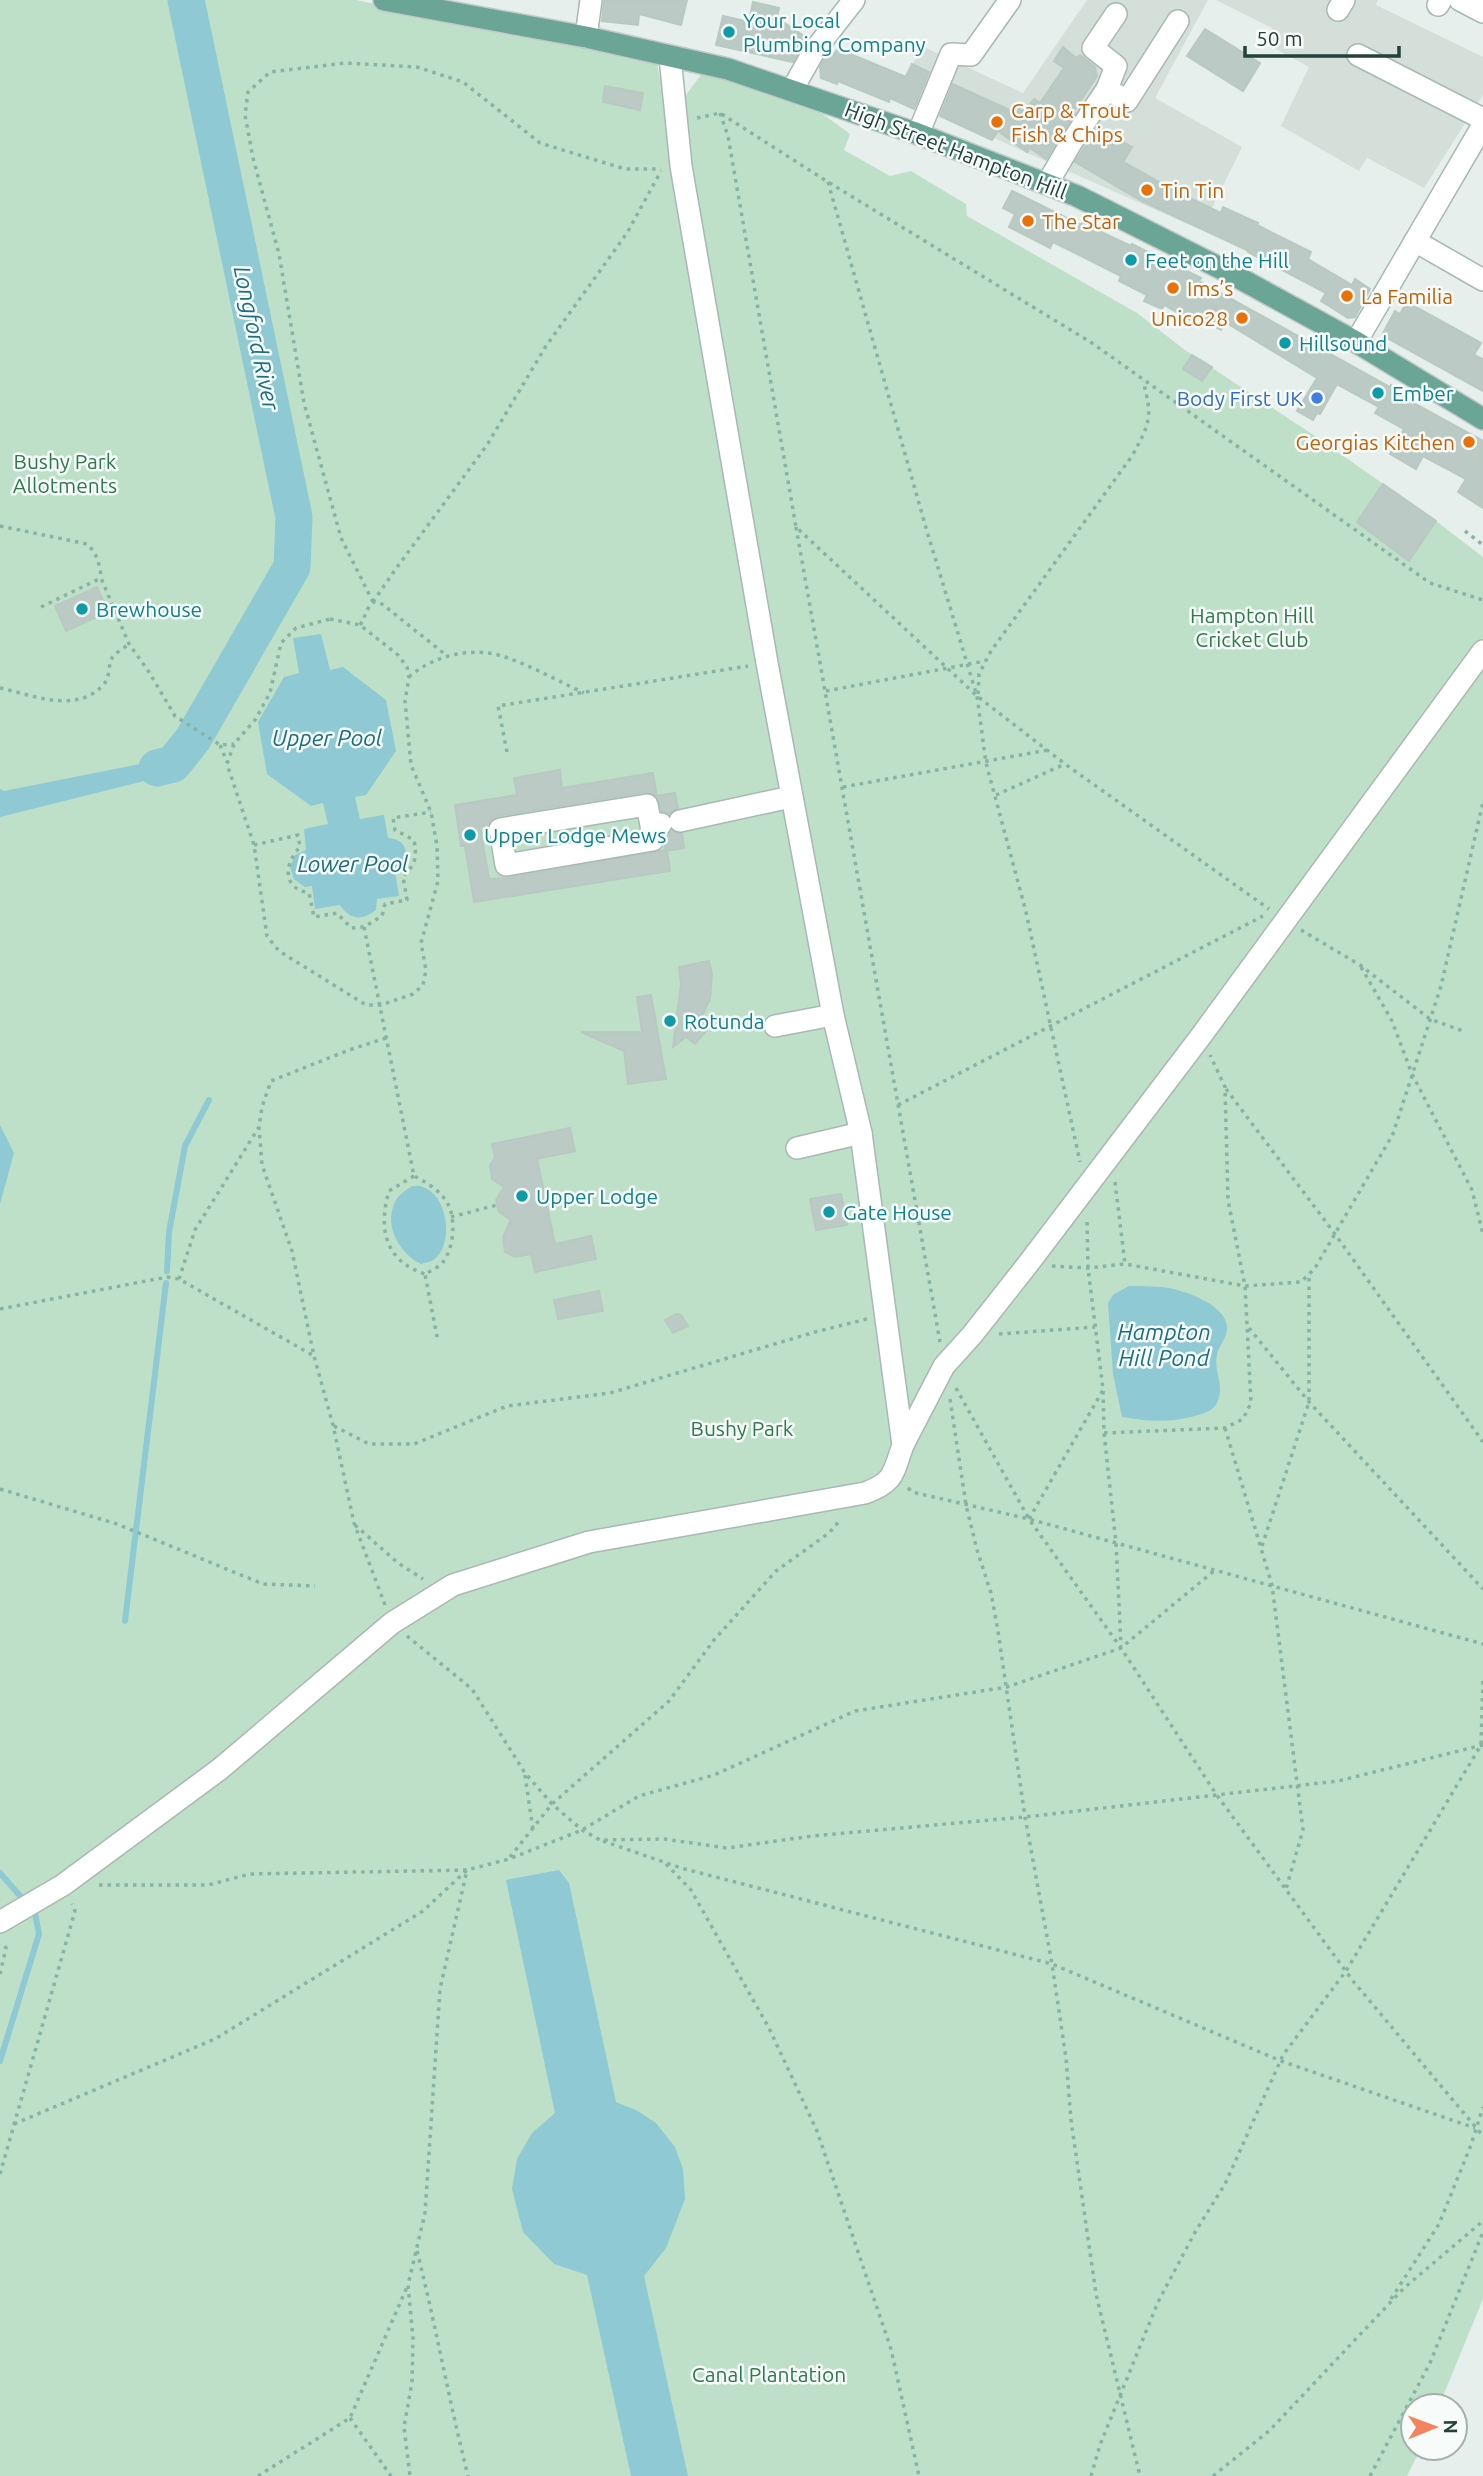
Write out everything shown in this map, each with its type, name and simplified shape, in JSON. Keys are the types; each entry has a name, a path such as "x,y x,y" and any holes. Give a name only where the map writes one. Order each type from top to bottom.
{"main road":[{"name":"High Street Hampton Hill","path":"384,0 586,37 728,69 918,134 1077,196 1230,273 1356,342 1483,419"}],"street":[{"path":"586,37 591,0"},
{"path":"792,90 814,51 854,0"},
{"path":"918,134 951,54 971,55 1010,0"},
{"path":"1460,0 1483,12"},
{"path":"1047,184 1107,89 1116,66 1093,48 1116,14"},
{"path":"1107,89 1127,101 1178,21"},
{"path":"1358,55 1483,119"},
{"path":"670,57 681,166 767,663 833,1015 861,1133 903,1445"},
{"path":"1356,342 1415,241 1475,159 1483,125"},
{"path":"1415,241 1483,280"},
{"path":"6,1918 63,1885 220,1769 392,1623 453,1585 589,1542 865,1493 883,1486 893,1475 903,1445 944,1366 1028,1264 1201,1036 1483,651"},
{"path":"664,823 647,806 500,829 506,865 653,840 664,823 791,797"},
{"path":"775,1026 833,1015"},
{"path":"797,1149 861,1133"}],"path":[{"path":"360,625 365,612 373,602 487,445 546,346 627,233 663,169 625,169 540,144 463,82 417,67 345,63 270,72 248,92 245,115 253,158 279,254 304,403 341,538 373,602"},
{"path":"678,123 720,113 1092,343 1430,583 1483,600"},
{"path":"720,113 728,136 944,1366 966,1505 991,1593 1025,1817 1052,1964 1096,2294 1140,2476"},
{"path":"828,182 926,528 977,696 986,763 1026,912 1086,1187 1088,1268 1103,1389 1104,1433 1116,1543 1121,1648"},
{"path":"977,696 979,674 991,651 1132,456 1148,427 1150,405 1142,379"},
{"path":"0,526 87,544 94,551 101,578 129,644 175,716 220,745 234,744"},
{"path":"796,527 977,696 1065,764 1272,911 898,1105"},
{"path":"1465,531 1483,545"},
{"path":"41,607 101,578"},
{"path":"373,602 382,604 446,655"},
{"path":"220,745 254,845 267,936 279,951 366,1005 381,1005 413,994 423,985 426,970 421,943 438,881 437,846 431,812 411,765 405,701 407,667 398,655 360,625 330,619 296,628 281,643 270,693 255,720 234,744 228,764"},
{"path":"0,688 75,702 91,695 106,682 112,657 129,644"},
{"path":"408,677 426,663 446,655 473,653 503,656 586,694"},
{"path":"826,691 987,661"},
{"path":"508,752 498,706 767,663"},
{"path":"843,787 1049,750"},
{"path":"996,795 1065,764"},
{"path":"1028,1264 1088,1268 1125,1264 1245,1286 1301,1282 1309,1275 1394,1135 1441,986 1483,802"},
{"path":"254,845 298,835 300,847 290,857 287,870 291,883 300,891 309,893 314,917 337,913 351,928 364,927 382,916 385,904 407,900 403,876 414,867 417,854 414,840 395,830 393,818 431,812"},
{"path":"1285,921 1360,965 1430,1019 1463,1031"},
{"path":"364,927 414,1176"},
{"path":"1360,965 1392,1021 1412,1074 1472,1190 1483,1234"},
{"path":"1201,1036 1225,1087 1335,1234 1483,1442"},
{"path":"386,1038 271,1081 262,1107 259,1127 262,1165 292,1251 354,1523 392,1623 472,1689 524,1773 552,1804 582,1830 600,1840 664,1863 1052,1964 1281,2062 1477,2129"},
{"path":"1104,1433 1225,1428 1243,1419 1251,1403 1245,1286 1228,1200 1225,1087"},
{"path":"179,1279 195,1230 259,1127"},
{"path":"1111,1152 1125,1264"},
{"path":"414,1176 430,1184 448,1204 451,1217 452,1244 443,1262 425,1274"},
{"path":"414,1176 389,1191 384,1210 384,1232 396,1259 410,1269 425,1274"},
{"path":"451,1217 497,1205"},
{"path":"425,1274 438,1342"},
{"path":"1261,1548 1310,1402 1309,1275"},
{"path":"0,1309 167,1278 179,1279 314,1356"},
{"path":"333,1425 369,1444 414,1444 507,1406 610,1393 815,1332 886,1314"},
{"path":"1247,1326 1310,1402 1483,1589"},
{"path":"972,1335 1095,1327"},
{"path":"944,1366 1029,1519 1121,1648 1216,1794 1346,1970 1483,2136"},
{"path":"1029,1519 1103,1389"},
{"path":"1225,1428 1272,1585 1303,1830 1286,1889"},
{"path":"893,1475 912,1492 1029,1519 1483,1644"},
{"path":"0,1489 117,1524 263,1584 315,1586"},
{"path":"509,1859 552,1804 669,1700 714,1640 776,1572 828,1533 865,1493"},
{"path":"354,1523 398,1563 423,1579 453,1585"},
{"path":"0,2174 75,1911 63,1885 208,1885 250,1874 467,1870 509,1859 582,1830 639,1796 714,1775 855,1711 1007,1687 1121,1648 1215,1570"},
{"path":"1091,2476 1100,2445 1158,2302 1194,2234 1225,2184 1281,2062 1346,1970 1482,1745 1483,1679"},
{"path":"600,1840 664,1839 727,1848 812,1836 1025,1817 1338,1782 1482,1745"},
{"path":"524,1773 533,1830"},
{"path":"664,1863 691,1890 769,2028 817,2131 891,2349 919,2476"},
{"path":"14,2124 215,2039 423,1911 467,1870"},
{"path":"258,2476 350,2418 408,2285 425,2213 440,1989 467,1870"},
{"path":"0,1938 6,1948 0,1974"},
{"path":"1385,2308 1439,2224 1477,2129 1483,2107"},
{"path":"1213,2476 1269,2431 1404,2288 1483,2221"},
{"path":"1370,2476 1430,2363 1483,2232"},
{"path":"416,2249 436,2322 468,2476"},
{"path":"408,2285 413,2338 412,2382 404,2427 410,2476"},
{"path":"350,2418 391,2476"}],"shaded area":[{"path":"1087,0 1208,0 1155,98 1242,147 1201,230 892,93 924,47 1023,93"},
{"path":"1216,0 1378,0 1376,5 1483,57 1483,95 1424,188 1367,158 1359,171 1281,126 1309,67 1265,43 1272,28"}],"green space":[{"name":"Bushy Park","path":"0,0 356,0 508,34 512,30 604,47 619,57 657,64 664,98 686,95 703,72 752,85 816,109 850,134 844,150 890,176 911,171 966,204 967,216 1137,313 1185,350 1315,436 1483,557 1483,2299 1445,2392 1399,2392 1399,2462 1414,2462 1407,2476 0,2476"}],"water":[{"name":"Upper Pool","path":"321,634 330,670 343,667 386,700 396,751 366,795 355,797 360,819 384,815 388,838 399,841 405,847 404,867 395,871 399,896 377,899 376,910 361,917 348,914 340,905 315,909 312,886 305,887 294,879 290,867 295,855 306,850 304,829 328,824 323,803 311,806 267,774 258,722 284,677 299,673 293,638"},
{"path":"182,729 193,739 199,750 184,771 0,817 0,789 4,791 165,759"},
{"path":"0,1125 14,1153 0,1204"},
{"path":"412,1186 422,1186 438,1199 445,1219 445,1241 442,1250 431,1261 421,1264 405,1252 394,1235 392,1226 393,1206 398,1197"},
{"name":"Hampton Hill Pond","path":"1129,1286 1162,1287 1190,1294 1210,1304 1224,1318 1227,1330 1216,1360 1220,1392 1217,1403 1210,1410 1196,1416 1173,1420 1122,1417 1113,1374 1108,1303 1113,1295"},
{"path":"559,1870 569,1883 616,2102 636,2110 656,2123 675,2147 683,2169 685,2199 666,2248 644,2276 688,2476 631,2476 587,2275 554,2264 523,2232 512,2189 517,2159 532,2133 555,2113 506,1880"}],"building":[{"path":"604,0 687,0 681,25 639,14 638,25 602,21"},
{"path":"753,2 779,8 777,18 807,38 793,62 716,45 723,16 749,22"},
{"path":"1205,29 1260,63 1243,91 1187,56"},
{"path":"1063,47 1076,58 1080,55 1095,67 1097,76 1046,159 1030,148 1027,152 998,131 992,140 940,116 953,84 1014,112 1019,104 1026,109 1034,99 1040,103 1064,68 1054,61"},
{"path":"838,49 906,77 912,64 929,72 914,109 890,98 889,102 838,81 837,84 821,78 820,67 825,58"},
{"path":"605,86 643,93 640,110 603,102"},
{"path":"1098,127 1132,147 1123,162 1160,184 1221,213 1223,207 1258,223 1257,225 1311,252 1308,259 1352,285 1355,279 1370,289 1355,317 1348,318 1321,301 1326,293 1249,251 1142,201 1075,162"},
{"path":"1012,191 1201,278 1199,281 1390,387 1391,385 1411,396 1408,400 1483,441 1483,508 1458,492 1466,479 1423,456 1416,469 1390,454 1404,429 1375,413 1379,407 1337,384 1320,414 1317,413 1313,420 1297,411 1317,378 1225,322 1221,330 1197,317 1194,322 1164,305 1162,309 1144,301 1147,295 1119,281 1121,276 1053,242 1050,248 1009,227 1015,214 1003,208"},
{"path":"1407,302 1481,343 1474,355 1483,359 1483,391 1382,335 1395,311 1400,314"},
{"path":"1192,355 1212,367 1202,381 1183,369"},
{"path":"1383,484 1436,521 1409,561 1357,522"},
{"name":"Brewhouse","path":"97,587 108,612 66,631 55,606"},
{"name":"Upper Lodge Mews","path":"560,770 562,788 653,773 657,796 675,793 678,808 669,814 662,811 656,796 645,792 497,816 491,819 487,826 480,827 489,879 667,850 670,871 474,902 455,805 517,795 514,778"},
{"path":"672,831 682,834 684,848 665,851 666,836"},
{"path":"709,961 712,974 710,999 699,1022 707,1030 695,1044 686,1037 673,1047 681,984 679,967"},
{"path":"651,995 666,1079 628,1084 624,1051 581,1032 642,1032 637,997"},
{"name":"Upper Lodge","path":"570,1128 575,1151 537,1159 555,1244 591,1236 596,1259 535,1272 531,1254 515,1257 505,1252 503,1237 511,1220 499,1212 497,1205 496,1200 504,1187 492,1179 490,1165 495,1158 492,1144"},
{"name":"Gate House","path":"841,1194 847,1225 816,1230 810,1199"},
{"path":"599,1291 603,1311 558,1319 554,1300"},
{"path":"676,1314 681,1315 688,1326 673,1333 665,1320"}],"waterway":[{"name":"Longford River","path":"157,768 173,764 193,739 292,567 294,517 186,0"},
{"path":"167,1271 169,1232 185,1146 209,1100"},
{"path":"125,1621 166,1283"},
{"path":"0,1873 35,1913 39,1934 0,2061"}],"place":[{"name":"Your Local Plumbing Company","path":"729,32"},
{"name":"Carp & Trout Fish & Chips","path":"997,122"},
{"name":"Tin Tin","path":"1147,190"},
{"name":"The Star","path":"1028,221"},
{"name":"Feet on the Hill","path":"1131,260"},
{"name":"Ims’s","path":"1173,288"},
{"name":"La Familia","path":"1347,296"},
{"name":"Unico28","path":"1242,318"},
{"name":"Hillsound","path":"1285,343"},
{"name":"Ember","path":"1378,393"},
{"name":"Body First UK","path":"1317,398"},
{"name":"Georgias Kitchen","path":"1469,442"},
{"name":"Brewhouse","path":"82,609"},
{"name":"Upper Lodge Mews","path":"470,835"},
{"name":"Rotunda","path":"670,1021"},
{"name":"Upper Lodge","path":"522,1196"},
{"name":"Gate House","path":"829,1212"}],"park label":[{"name":"Bushy Park Allotments","path":"65,473"},
{"name":"Hampton Hill Cricket Club","path":"1252,627"},
{"name":"Canal Plantation","path":"769,2374"}],"water label":[{"name":"Lower Pool","path":"353,863"}]}
